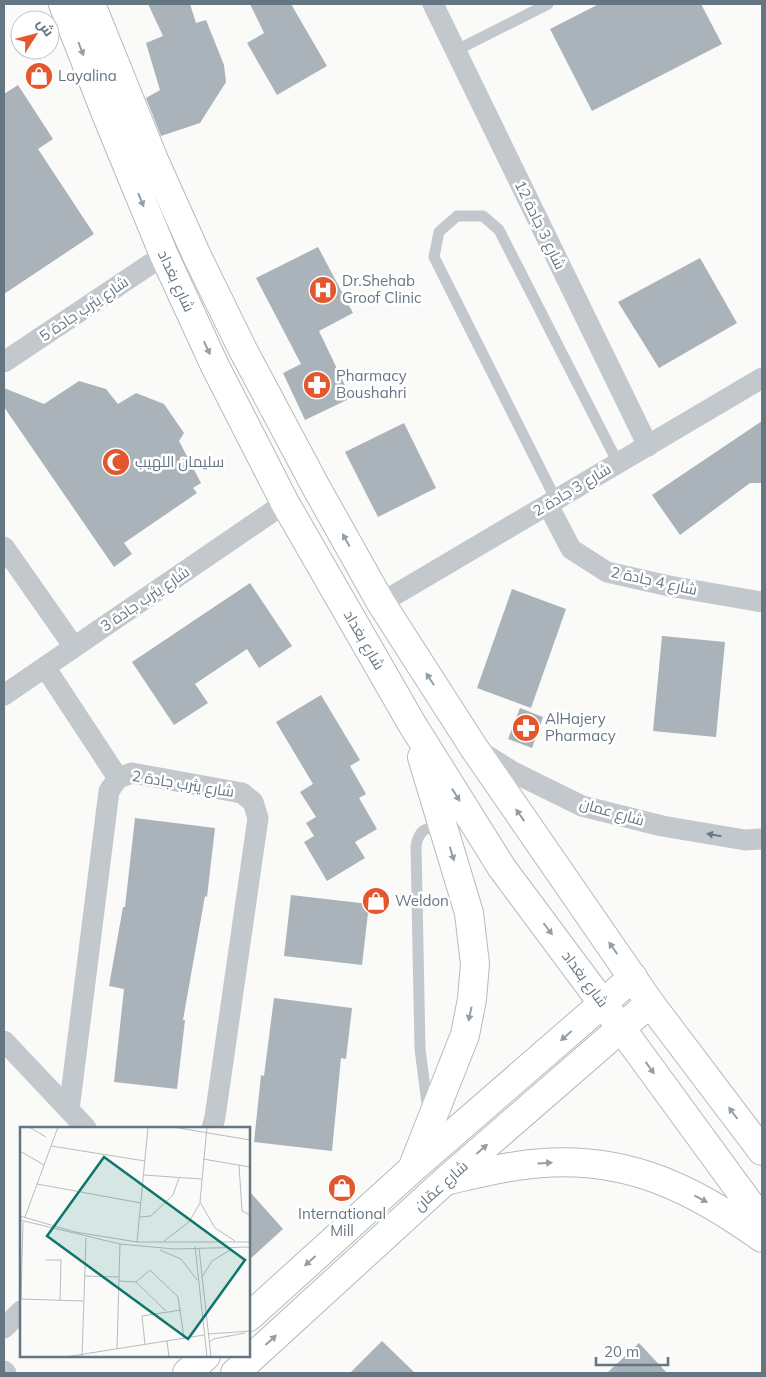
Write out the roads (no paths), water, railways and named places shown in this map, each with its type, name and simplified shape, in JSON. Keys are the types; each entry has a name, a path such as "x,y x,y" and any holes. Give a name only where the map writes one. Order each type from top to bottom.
{"main road":[{"name":"شارع بغداد","path":"63,4 164,255 215,366 285,503 412,724 502,868 762,1221"},
{"name":"شارع بغداد","path":"91,4 150,151 197,256 243,350 316,487 381,603 474,748 650,1003 762,1152"},
{"path":"411,1170 465,1035 472,1000 475,964 469,913 412,724"},
{"name":"شارع عمّان","path":"250,1316 411,1170 633,977"},
{"name":"شارع عمّان","path":"235,1373 446,1181 650,1003"},
{"path":"446,1181 512,1167 542,1163 571,1162 630,1170 681,1188 726,1212 762,1238"},
{"path":"187,1373 205,1357"}],"street":[{"name":"شارع 3 جادة 12","path":"433,4 648,446"},
{"name":"شارع يثرب جادة 5","path":"4,362 164,255"},
{"name":"شارع 3 جادة 2","path":"381,603 762,378"},
{"name":"شارع 4 جادة 2","path":"552,502 571,549 606,572 669,586 762,602"},
{"name":"شارع يثرب جادة 3","path":"4,695 285,503"},
{"path":"4,547 74,647"},
{"path":"45,667 118,778"},
{"name":"شارع عمان","path":"474,748 513,772 582,806 662,826 745,840 762,839"},
{"name":"شارع يثرب جادة 2","path":"69,1110 109,791 118,778 132,773 242,793 253,802 258,818 212,1127"},
{"path":"4,1041 85,1127"},
{"path":"4,1328 20,1312"}],"lane":[{"path":"455,51 548,4"},
{"path":"552,502 434,257 439,232 457,216 483,216 499,230 618,463"},
{"path":"430,1124 420,1049 416,846 418,835 422,831 442,824"}],"place":[{"name":"Layalina","path":"39,76"},
{"name":"Dr.Shehab Groof Clinic","path":"323,290"},
{"name":"Pharmacy Boushahri","path":"317,385"},
{"name":"سليمان اللهيب","path":"116,462"},
{"name":"AlHajery Pharmacy","path":"526,728"},
{"name":"Weldon","path":"376,901"},
{"name":"International Mill","path":"342,1188"}]}
